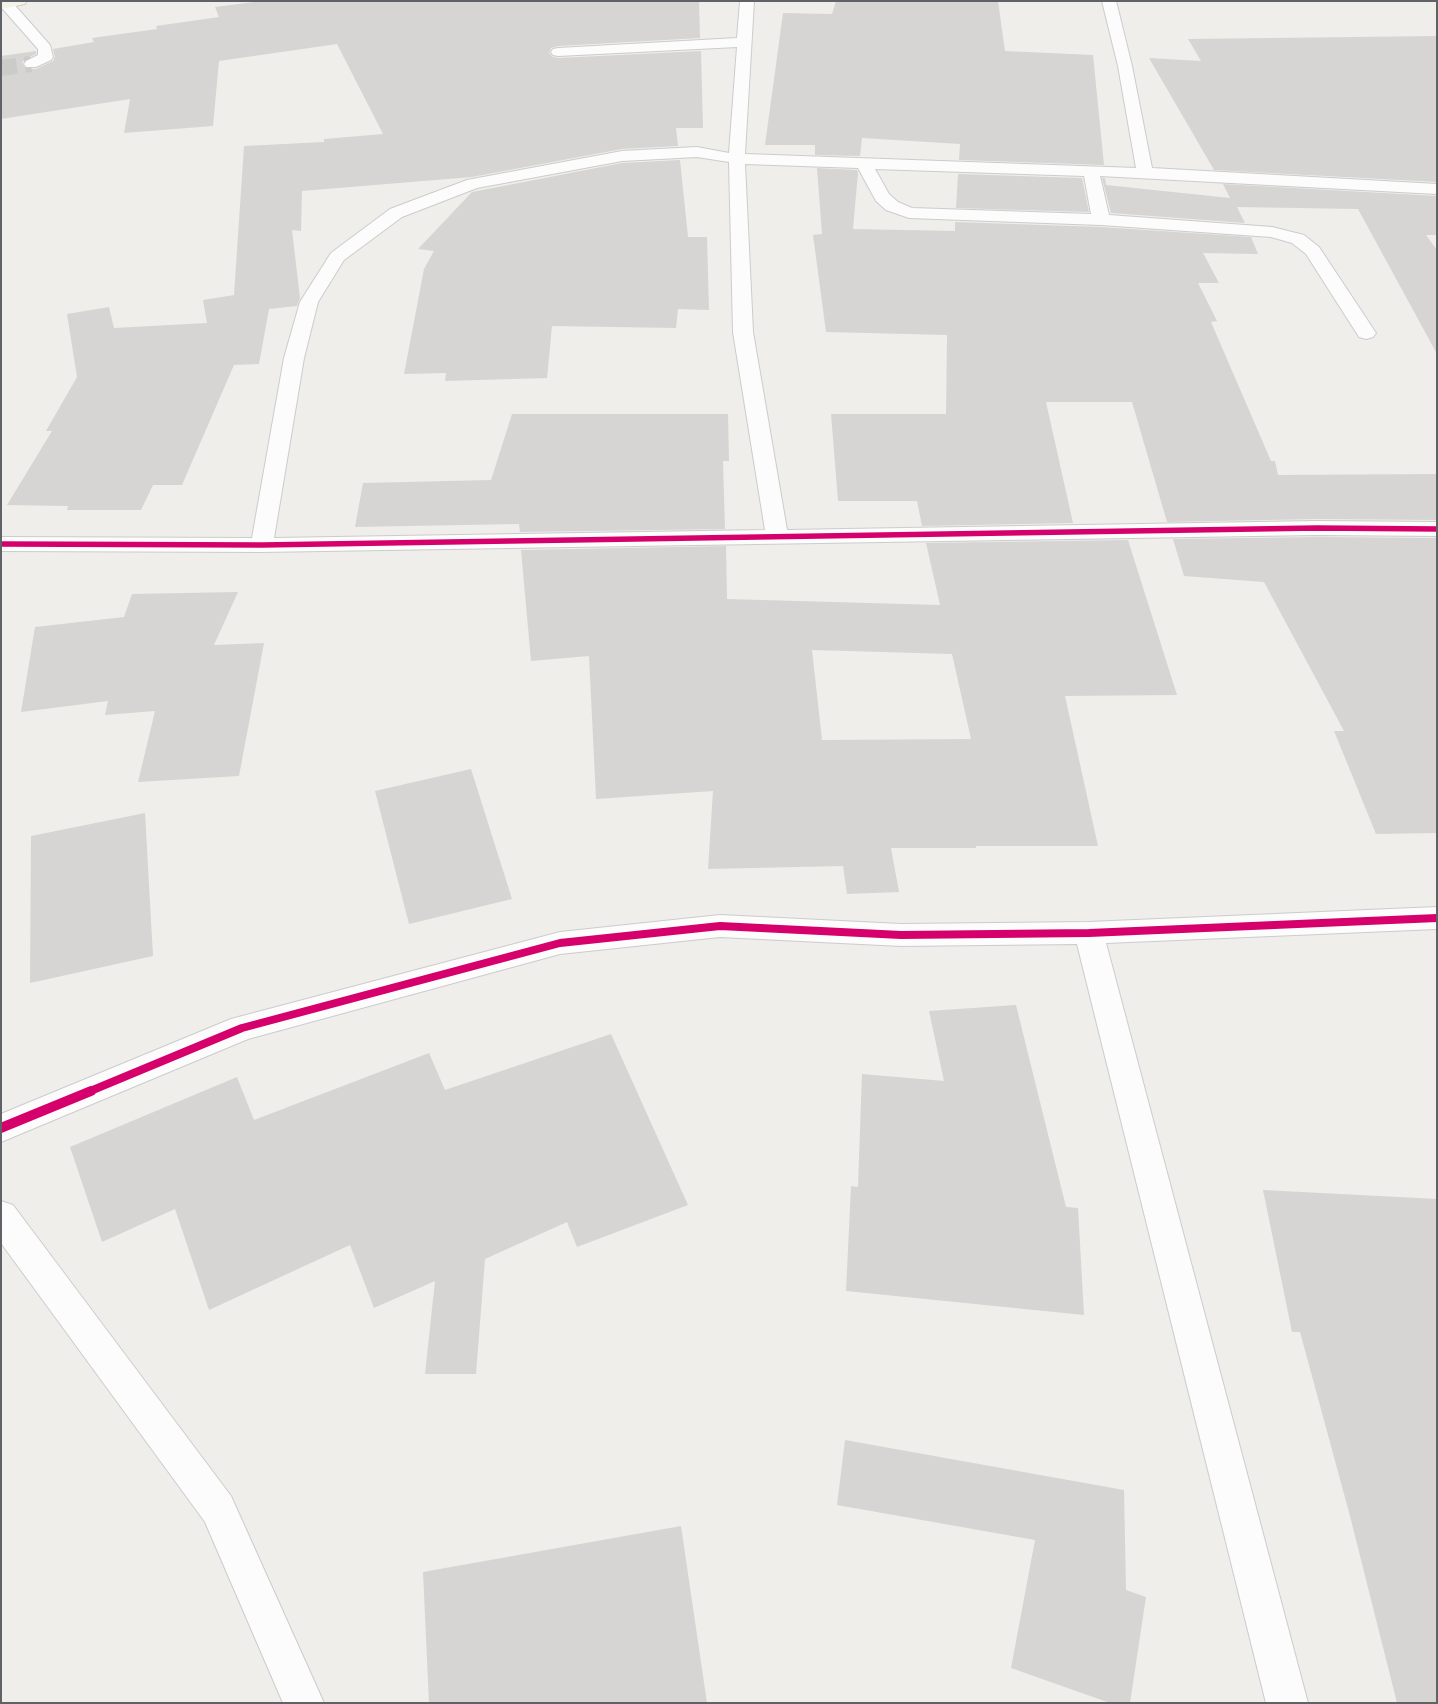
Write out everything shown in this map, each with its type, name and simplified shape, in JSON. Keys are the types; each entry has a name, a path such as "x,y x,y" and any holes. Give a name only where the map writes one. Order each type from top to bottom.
{"street":[{"path":"746,1 742,42 744,72 737,159 744,332 778,535"},
{"path":"1109,1 1125,66 1145,173"},
{"path":"9,3 45,48 46,57 31,64"},
{"path":"558,52 742,42"},
{"path":"262,544 294,358 309,302 337,256 396,213 473,184 622,156 697,152 737,159 1145,173 1437,188"},
{"path":"864,164 882,197 892,206 909,213 1102,220 1272,232 1298,238 1313,251 1366,333"},
{"path":"1091,171 1102,220"},
{"path":"1,544 262,544 1317,528 1437,529"},
{"path":"1,1128 242,1028 560,943 720,926 901,936 1089,933 1437,918"},
{"path":"1089,933 1287,1703"},
{"path":"1,1216 218,1509 304,1703"}],"building":[{"path":"262,1 699,1 700,38 558,46 551,48 549,53 553,57 558,58 701,51 703,128 676,128 678,146 622,149 472,177 302,191 301,231 292,230 300,298 297,306 269,309 259,364 234,365 182,485 153,485 141,510 67,510 68,506 7,505 52,431 46,431 77,377 67,314 109,307 114,328 207,323 203,300 234,295 244,146 324,142 324,139 383,134 337,44 219,61 213,126 124,133 130,99 1,119 1,56 36,51 36,54 25,59 22,63 26,69 36,69 53,61 55,57 53,49 94,42 92,38 157,29 156,26 219,17 215,7"},
{"path":"836,1 998,1 1005,51 1093,55 1104,165 959,160 960,144 862,138 860,156 815,155 815,145 765,145 783,13 832,14"},
{"path":"1437,36 1437,182 1214,170 1149,58 1201,61 1188,39"},
{"path":"680,160 688,237 707,237 709,310 678,309 676,328 552,326 547,378 445,381 446,373 404,374 424,269 434,251 418,249 472,192 622,163"},
{"path":"817,168 857,170 853,229 955,231 955,222 1101,227 1251,237 1258,254 1203,253 1219,283 1198,283 1217,321 1211,322 1271,461 1275,461 1278,475 1437,474 1437,520 1317,519 1167,522 1132,402 1046,402 1073,523 922,526 917,501 838,501 831,414 946,414 947,335 826,332 813,235 822,234"},
{"path":"958,174 1082,178 1089,212 956,208"},
{"path":"1102,178 1105,178 1106,185 1230,198 1223,184 1437,196 1437,235 1426,235 1437,250 1437,354 1358,209 1237,207 1245,223 1111,213"},
{"path":"512,414 728,414 729,461 723,461 725,529 520,532 519,524 355,527 363,483 491,480"},
{"path":"1437,538 1437,833 1376,834 1334,731 1344,731 1264,582 1184,576 1173,539"},
{"path":"1128,540 1177,695 1065,696 1098,846 891,848 899,892 847,894 843,866 708,869 713,791 596,799 589,656 531,661 521,550 726,546 727,599 940,605 926,543","holes":["812,650 952,654 971,739 822,740"]},
{"path":"238,592 214,645 264,643 239,776 138,782 155,711 105,715 108,701 21,712 35,627 124,617 132,594"},
{"path":"471,769 512,899 409,924 375,791"},
{"path":"145,813 153,956 30,983 31,836"},
{"path":"1016,1005 1066,1207 1078,1208 1084,1315 846,1291 851,1186 858,1187 862,1074 944,1081 929,1011"},
{"path":"611,1034 688,1205 577,1247 567,1222 485,1259 476,1374 425,1374 435,1281 374,1308 350,1245 209,1310 175,1209 102,1242 70,1147 237,1077 254,1120 429,1053 445,1090"},
{"path":"1263,1190 1437,1199 1437,1703 1397,1703 1350,1516 1300,1332 1292,1332"},
{"path":"845,1440 1124,1490 1126,1590 1146,1597 1130,1703 1110,1703 1011,1668 1035,1540 837,1505"},
{"path":"681,1526 707,1703 429,1703 423,1572"}],"tunnel":[{"path":"1,68 31,64"}],"cycle path":[{"path":"1,544 262,545 1317,528 1437,529"},
{"path":"1,1128 242,1028 560,943 720,926 901,935 1089,933 1437,918"}]}
